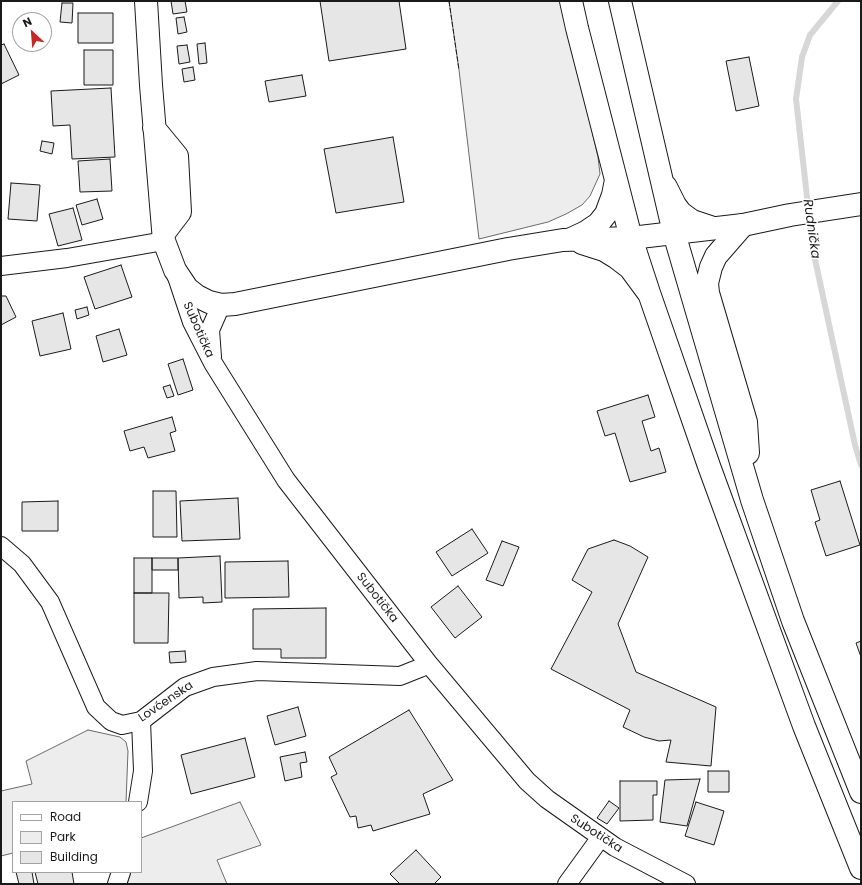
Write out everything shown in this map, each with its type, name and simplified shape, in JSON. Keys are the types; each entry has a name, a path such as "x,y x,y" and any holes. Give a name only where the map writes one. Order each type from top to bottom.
{"main road":[{"name":"Subotička","path":"146,1 154,128 164,237 175,270"},
{"path":"571,1 631,238 649,293 709,466 804,726 861,868"},
{"path":"620,1 674,233 752,500 793,621 861,792"},
{"path":"659,172 670,196 681,213 692,221 714,229"},
{"path":"571,239 598,224 606,214 613,195 616,179"},
{"path":"175,270 188,288 197,296 209,302 221,305 235,304 508,249 571,239 631,238 714,229 853,205"},
{"path":"743,225 716,256 710,267 707,283 708,293 746,422 752,500"},
{"path":"571,239 604,250 617,258 630,268 649,293"}],"street":[{"path":"1,266 67,258 164,237"},
{"name":"Subotička","path":"175,270 192,322 213,364 286,480 428,663 527,781 566,814 615,847 686,884"},
{"path":"213,364 210,330 221,305"},
{"name":"Lovćenska","path":"1,546 22,564 50,602 96,708 111,721 122,725 141,721 185,687 213,677 256,670 400,676 416,671 428,663"},
{"path":"138,801 144,771 141,721"},
{"path":"567,884 601,837"},
{"path":"117,884 121,873"}],"green space":[{"path":"449,1 562,1 598,157 600,174 590,196 582,205 548,222 479,239 459,70"},
{"path":"88,730 120,737 126,742 128,751 126,801 12,801 12,853 1,856 1,791 32,784 26,761"},
{"path":"240,802 261,845 217,860 227,884 127,884 131,873 142,873 142,838"}],"building":[{"path":"171,1 185,1 187,12 173,14"},
{"path":"320,1 399,1 406,49 329,61"},
{"path":"62,3 73,3 72,23 60,22"},
{"path":"78,13 113,13 113,43 78,43"},
{"path":"184,17 187,32 178,34 176,18"},
{"path":"205,43 207,63 199,64 197,44"},
{"path":"4,44 19,75 1,84 1,45"},
{"path":"187,45 190,62 179,64 177,46"},
{"path":"84,50 113,50 113,85 84,85"},
{"path":"749,57 759,106 736,111 726,61"},
{"path":"193,67 195,80 184,82 182,69"},
{"path":"302,75 306,96 269,102 265,81"},
{"path":"111,88 115,157 72,159 70,125 53,126 51,91"},
{"path":"393,137 404,202 336,213 324,149"},
{"path":"42,141 54,143 52,154 40,151"},
{"path":"110,159 112,191 80,192 78,161"},
{"path":"11,183 40,185 37,221 8,219"},
{"path":"97,199 103,219 82,225 76,205"},
{"path":"73,208 82,240 58,246 49,214"},
{"path":"121,265 132,297 95,309 84,277"},
{"path":"1,296 6,296 16,317 1,325"},
{"path":"87,307 89,315 77,319 75,310"},
{"path":"63,313 71,349 40,356 32,321"},
{"path":"119,329 127,355 103,362 96,336"},
{"path":"183,359 193,390 178,395 168,364"},
{"path":"170,385 174,396 167,398 163,387"},
{"path":"648,395 655,417 642,421 651,451 659,448 666,472 630,482 615,433 605,436 597,411"},
{"path":"172,417 176,431 170,433 175,451 148,458 144,447 130,451 124,431"},
{"path":"840,481 860,545 826,556 815,522 820,520 811,490"},
{"path":"153,491 176,491 177,537 153,537"},
{"path":"238,498 240,539 182,541 180,501"},
{"path":"58,501 58,531 22,531 22,502"},
{"path":"472,529 488,553 452,576 436,552"},
{"path":"614,540 630,546 648,557 618,624 636,672 716,707 711,766 666,762 671,740 659,741 644,737 623,727 630,710 551,669 592,592 572,580 588,549"},
{"path":"502,541 519,547 503,586 486,580"},
{"path":"220,556 222,602 203,603 203,597 179,598 178,558"},
{"path":"134,558 152,558 152,593 134,593"},
{"path":"152,558 178,558 178,570 152,570"},
{"path":"288,561 289,597 225,598 225,562"},
{"path":"458,586 482,617 455,638 431,607"},
{"path":"134,593 169,593 168,643 134,643"},
{"path":"326,608 326,658 281,658 281,649 253,649 253,609"},
{"path":"861,641 861,657 856,643"},
{"path":"185,651 186,662 170,663 169,652"},
{"path":"298,707 306,736 275,745 267,716"},
{"path":"409,710 453,780 423,794 430,814 373,831 371,825 358,828 356,816 350,817 331,777 337,774 329,757"},
{"path":"245,738 255,777 191,794 181,755"},
{"path":"305,752 307,762 300,763 302,777 285,781 280,757"},
{"path":"708,771 729,771 729,792 708,792"},
{"path":"700,779 687,826 660,822 665,780"},
{"path":"620,781 657,781 657,795 653,795 653,820 620,821"},
{"path":"609,801 619,808 607,824 597,818"},
{"path":"696,802 724,811 714,845 685,836"},
{"path":"416,850 441,877 434,884 400,884 390,874"},
{"path":"16,873 32,873 34,884 19,884"},
{"path":"35,873 72,873 74,884 38,884"}],"waterway":[{"name":"Rudnička","path":"838,1 810,35 802,57 796,99 813,250 855,445 861,465"}],"fence":[{"path":"449,1 459,70"}]}
